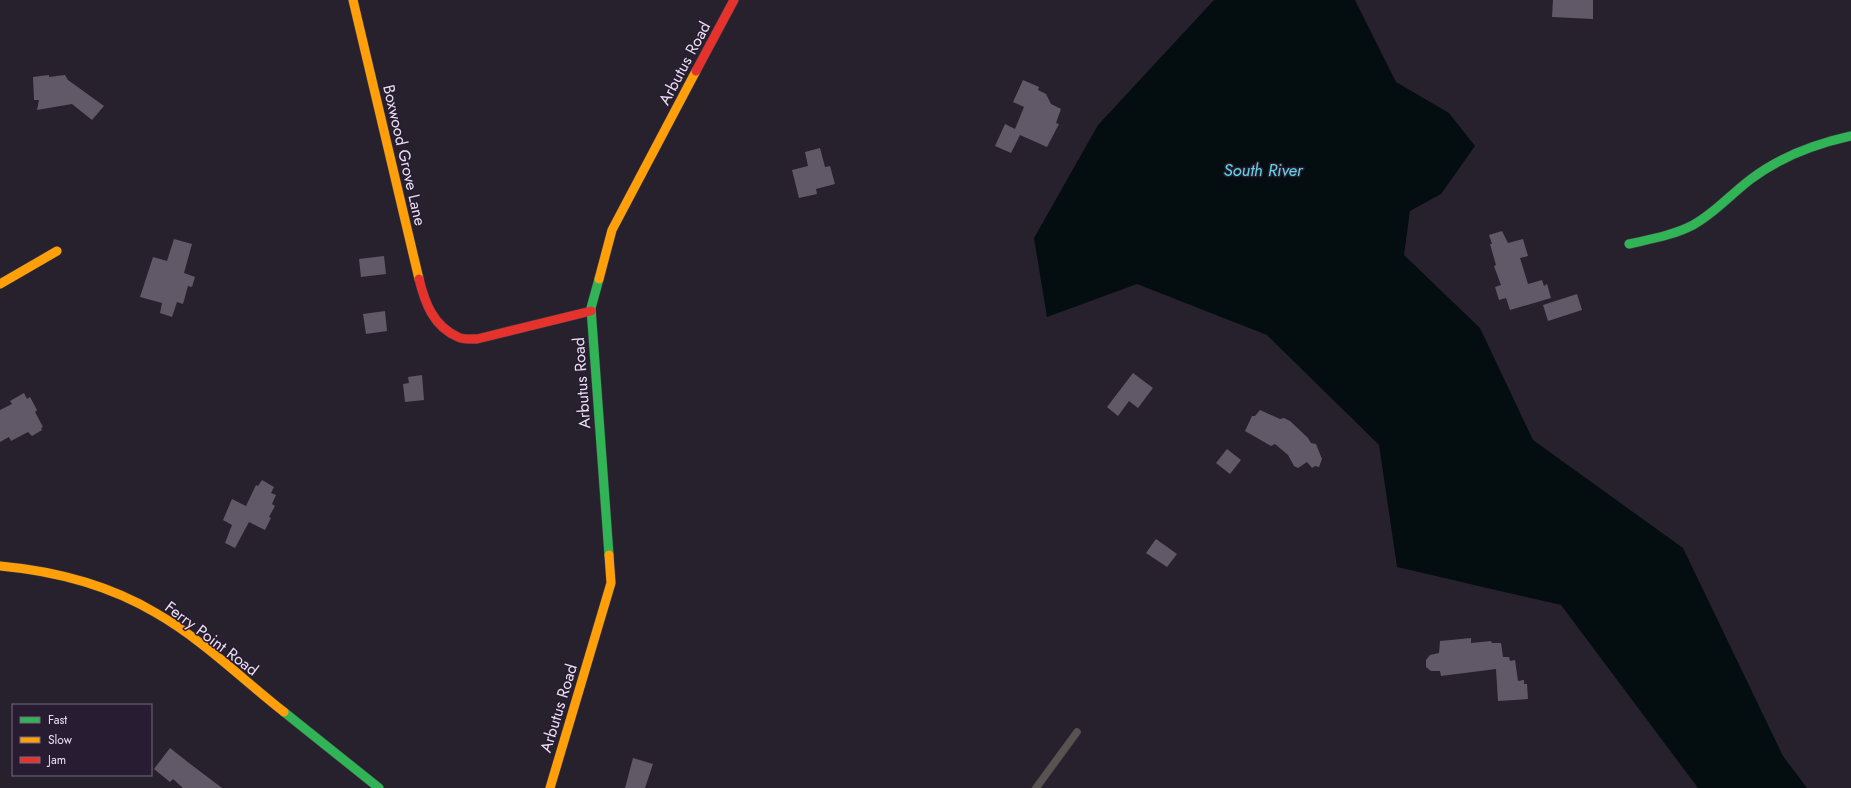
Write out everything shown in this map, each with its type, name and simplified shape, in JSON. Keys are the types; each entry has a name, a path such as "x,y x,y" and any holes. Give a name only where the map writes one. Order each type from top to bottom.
{"street":[{"name":"Boxwood Grove Lane","path":"353,0 425,302 432,315 440,325 458,338 477,339 591,311"},
{"name":"Arbutus Road","path":"550,788 611,583 591,311 612,230 734,0"},
{"path":"1629,244 1674,233 1690,226 1712,212 1763,170 1779,161 1812,146 1851,136"},
{"path":"0,284 57,251"},
{"name":"Ferry Point Road","path":"0,566 20,567 86,581 142,606 180,630 379,788"}],"lane":[{"path":"1036,788 1077,732"}],"water":[{"name":"South River","path":"1214,0 1355,0 1396,82 1449,113 1475,146 1441,194 1410,211 1404,255 1480,328 1533,440 1683,548 1783,756 1807,788 1698,788 1561,605 1397,567 1379,445 1267,335 1137,284 1047,317 1034,238 1098,125"}],"building":[{"path":"1553,0 1593,0 1593,19 1552,17"},
{"path":"49,75 49,77 65,75 68,80 104,106 92,120 72,104 37,110 39,100 34,100 33,77"},
{"path":"1023,80 1039,87 1038,90 1046,94 1051,104 1061,109 1056,123 1059,124 1047,147 1020,135 1011,153 995,146 1005,124 1015,129 1024,107 1013,102"},
{"path":"820,148 825,167 830,166 835,184 816,189 817,194 799,198 792,170 808,166 805,152"},
{"path":"1502,231 1508,243 1523,239 1528,256 1520,258 1528,284 1542,280 1544,286 1547,284 1551,298 1510,310 1506,298 1499,300 1495,287 1501,285 1494,266 1496,265 1489,235"},
{"path":"174,239 192,244 184,273 195,277 192,287 188,286 183,304 177,302 172,317 160,313 162,303 140,297 153,257 167,261"},
{"path":"384,256 386,274 361,277 359,259"},
{"path":"1577,294 1582,310 1548,321 1543,305"},
{"path":"385,311 387,331 366,334 363,314"},
{"path":"1133,373 1153,388 1138,408 1129,401 1118,416 1107,407"},
{"path":"422,375 424,400 405,402 403,384 409,383 408,377"},
{"path":"24,393 27,399 30,397 37,410 35,412 43,427 41,428 42,430 32,436 28,432 11,441 9,437 0,442 0,410 12,404 10,401"},
{"path":"1260,410 1280,419 1284,418 1290,421 1308,438 1311,443 1316,444 1322,459 1319,467 1315,466 1312,468 1307,462 1298,468 1294,466 1288,455 1275,444 1271,446 1245,431 1252,416 1255,416"},
{"path":"1227,449 1241,460 1230,474 1216,463"},
{"path":"262,480 274,487 271,493 276,495 272,504 275,506 269,517 271,518 265,530 249,522 235,548 225,543 232,525 223,520 232,499 246,506 256,485 258,486"},
{"path":"1156,539 1177,554 1167,567 1146,553"},
{"path":"1471,638 1471,643 1491,641 1492,643 1501,643 1503,657 1509,657 1510,661 1515,660 1518,681 1524,680 1524,684 1527,684 1528,699 1498,701 1496,669 1441,676 1440,671 1431,671 1426,667 1426,660 1430,655 1439,653 1440,641"},
{"path":"170,748 222,788 183,788 173,779 170,782 154,769"},
{"path":"633,758 653,764 645,788 625,788"}],"traffic: fast":[{"path":"1629,244 1670,234 1693,225 1709,215 1751,179 1774,164 1811,147 1851,136"},
{"path":"599,279 591,308 609,555"},
{"path":"284,712 379,788"}],"traffic: slow":[{"path":"353,0 419,279"},
{"path":"599,279 612,230 696,71"},
{"path":"0,284 57,251"},
{"path":"550,788 611,583 609,555"},
{"path":"0,566 21,568 81,581 100,587 138,603 190,635 284,712"}],"traffic: jam":[{"path":"696,71 734,0"},
{"path":"419,279 427,305 436,320 442,327 462,339 477,339 591,311"}]}
